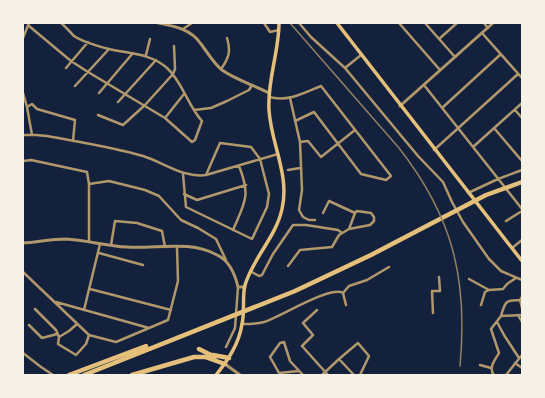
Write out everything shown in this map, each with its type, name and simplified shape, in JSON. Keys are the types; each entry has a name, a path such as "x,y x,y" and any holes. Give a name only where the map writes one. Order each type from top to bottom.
{"highway":[{"path":"91,375 265,305 418,232 486,195 522,183"},
{"path":"84,375 233,318"},
{"path":"69,375 146,346"},
{"path":"198,349 210,354 228,358"},
{"path":"210,354 225,364"},
{"path":"132,375 194,357 205,357 225,364"}],"main road":[{"path":"216,375 233,351 242,324 245,287 250,271 276,228 282,208 284,189 271,124 269,95 279,30 278,23"},
{"path":"337,23 434,150 522,261"}],"street":[{"path":"23,38 29,25 72,61 165,118 192,142 195,140 202,121 173,74 167,68 156,60 146,56 109,49 88,42 74,36 61,23"},
{"path":"158,23 183,29 198,40 207,54 221,69 252,84 275,98 290,98 321,86 391,176 386,180 361,174 314,112 295,121"},
{"path":"183,29 192,23"},
{"path":"264,23 270,32 279,30"},
{"path":"299,23 311,37 345,68 408,145 443,182 463,222 489,259 501,270 522,280"},
{"path":"399,23 440,70"},
{"path":"425,23 455,57"},
{"path":"439,39 456,23"},
{"path":"484,23 488,28"},
{"path":"400,106 493,23"},
{"path":"482,33 522,78"},
{"path":"221,69 226,62 230,48 227,38"},
{"path":"146,56 150,39"},
{"path":"66,68 88,42"},
{"path":"98,115 123,125 145,105 173,74 175,69 174,46"},
{"path":"75,86 109,49"},
{"path":"99,93 134,53"},
{"path":"442,108 501,54"},
{"path":"345,68 361,55"},
{"path":"118,102 156,60"},
{"path":"434,150 518,74"},
{"path":"194,110 211,108 227,101 249,90 252,84"},
{"path":"424,85 522,210 506,221"},
{"path":"23,93 32,135"},
{"path":"165,118 184,94"},
{"path":"290,98 300,142 302,190 299,210 302,217 315,220"},
{"path":"473,147 522,103"},
{"path":"27,107 32,104 37,109 74,120 73,141"},
{"path":"515,110 522,118"},
{"path":"494,128 522,161"},
{"path":"300,142 308,141 321,157 355,130"},
{"path":"23,136 32,135 73,141 143,156 184,174 197,176 206,175 278,154"},
{"path":"184,174 184,194 186,207 189,210 252,239 267,207 269,194 269,188 260,159 251,147 220,143 206,175"},
{"path":"23,161 31,160 87,172 90,184 89,241"},
{"path":"232,230 245,202 246,185 239,166"},
{"path":"288,170 300,168"},
{"path":"468,192 522,170"},
{"path":"90,184 109,181 145,190 159,196 180,220 198,228 216,239 226,260 234,272 238,287 234,328 226,347"},
{"path":"184,194 195,200 199,200 246,185"},
{"path":"288,266 300,250 332,247 342,233 348,229 370,225 374,221 374,217 371,213 357,211 355,213 329,201 323,213"},
{"path":"348,229 355,213"},
{"path":"306,218 306,225"},
{"path":"111,245 115,221 137,223 162,232 166,247"},
{"path":"250,271 259,276 262,275 273,254 293,225 306,225 338,230 342,233"},
{"path":"23,243 66,240 89,241 100,244 126,247 177,246 204,249 219,255 226,260"},
{"path":"512,249 522,240"},
{"path":"84,310 100,244"},
{"path":"23,272 89,335 116,342 168,320 178,281 177,246"},
{"path":"99,253 143,265"},
{"path":"343,293 349,286 367,280 389,268"},
{"path":"433,313 432,292 440,291 439,277"},
{"path":"469,278 489,290"},
{"path":"481,304 485,292 489,290 503,289 507,284 516,278"},
{"path":"238,287 245,287"},
{"path":"90,289 171,310"},
{"path":"242,324 264,322 320,296 338,291 343,293"},
{"path":"343,293 346,306"},
{"path":"493,374 491,368 499,353 491,329 501,316 506,302 521,299 522,308"},
{"path":"54,302 149,328"},
{"path":"35,309 56,330 58,335 58,344 76,355 86,344 89,335"},
{"path":"317,310 303,323 313,335 302,346 328,375"},
{"path":"518,315 522,322"},
{"path":"501,316 522,315"},
{"path":"497,322 519,358"},
{"path":"29,325 42,338 69,331 77,324"},
{"path":"299,371 279,373 270,357 280,343 284,342 290,361 303,375"},
{"path":"322,375 358,343 369,356 360,375"},
{"path":"23,353 40,367 53,375"},
{"path":"506,375 522,355"},
{"path":"339,359 354,375"},
{"path":"515,363 522,368"},
{"path":"225,364 240,375"},
{"path":"480,365 491,368"}],"railway":[{"path":"290,23 399,148 432,199 444,224 453,250 458,277 462,334 460,366"}]}
